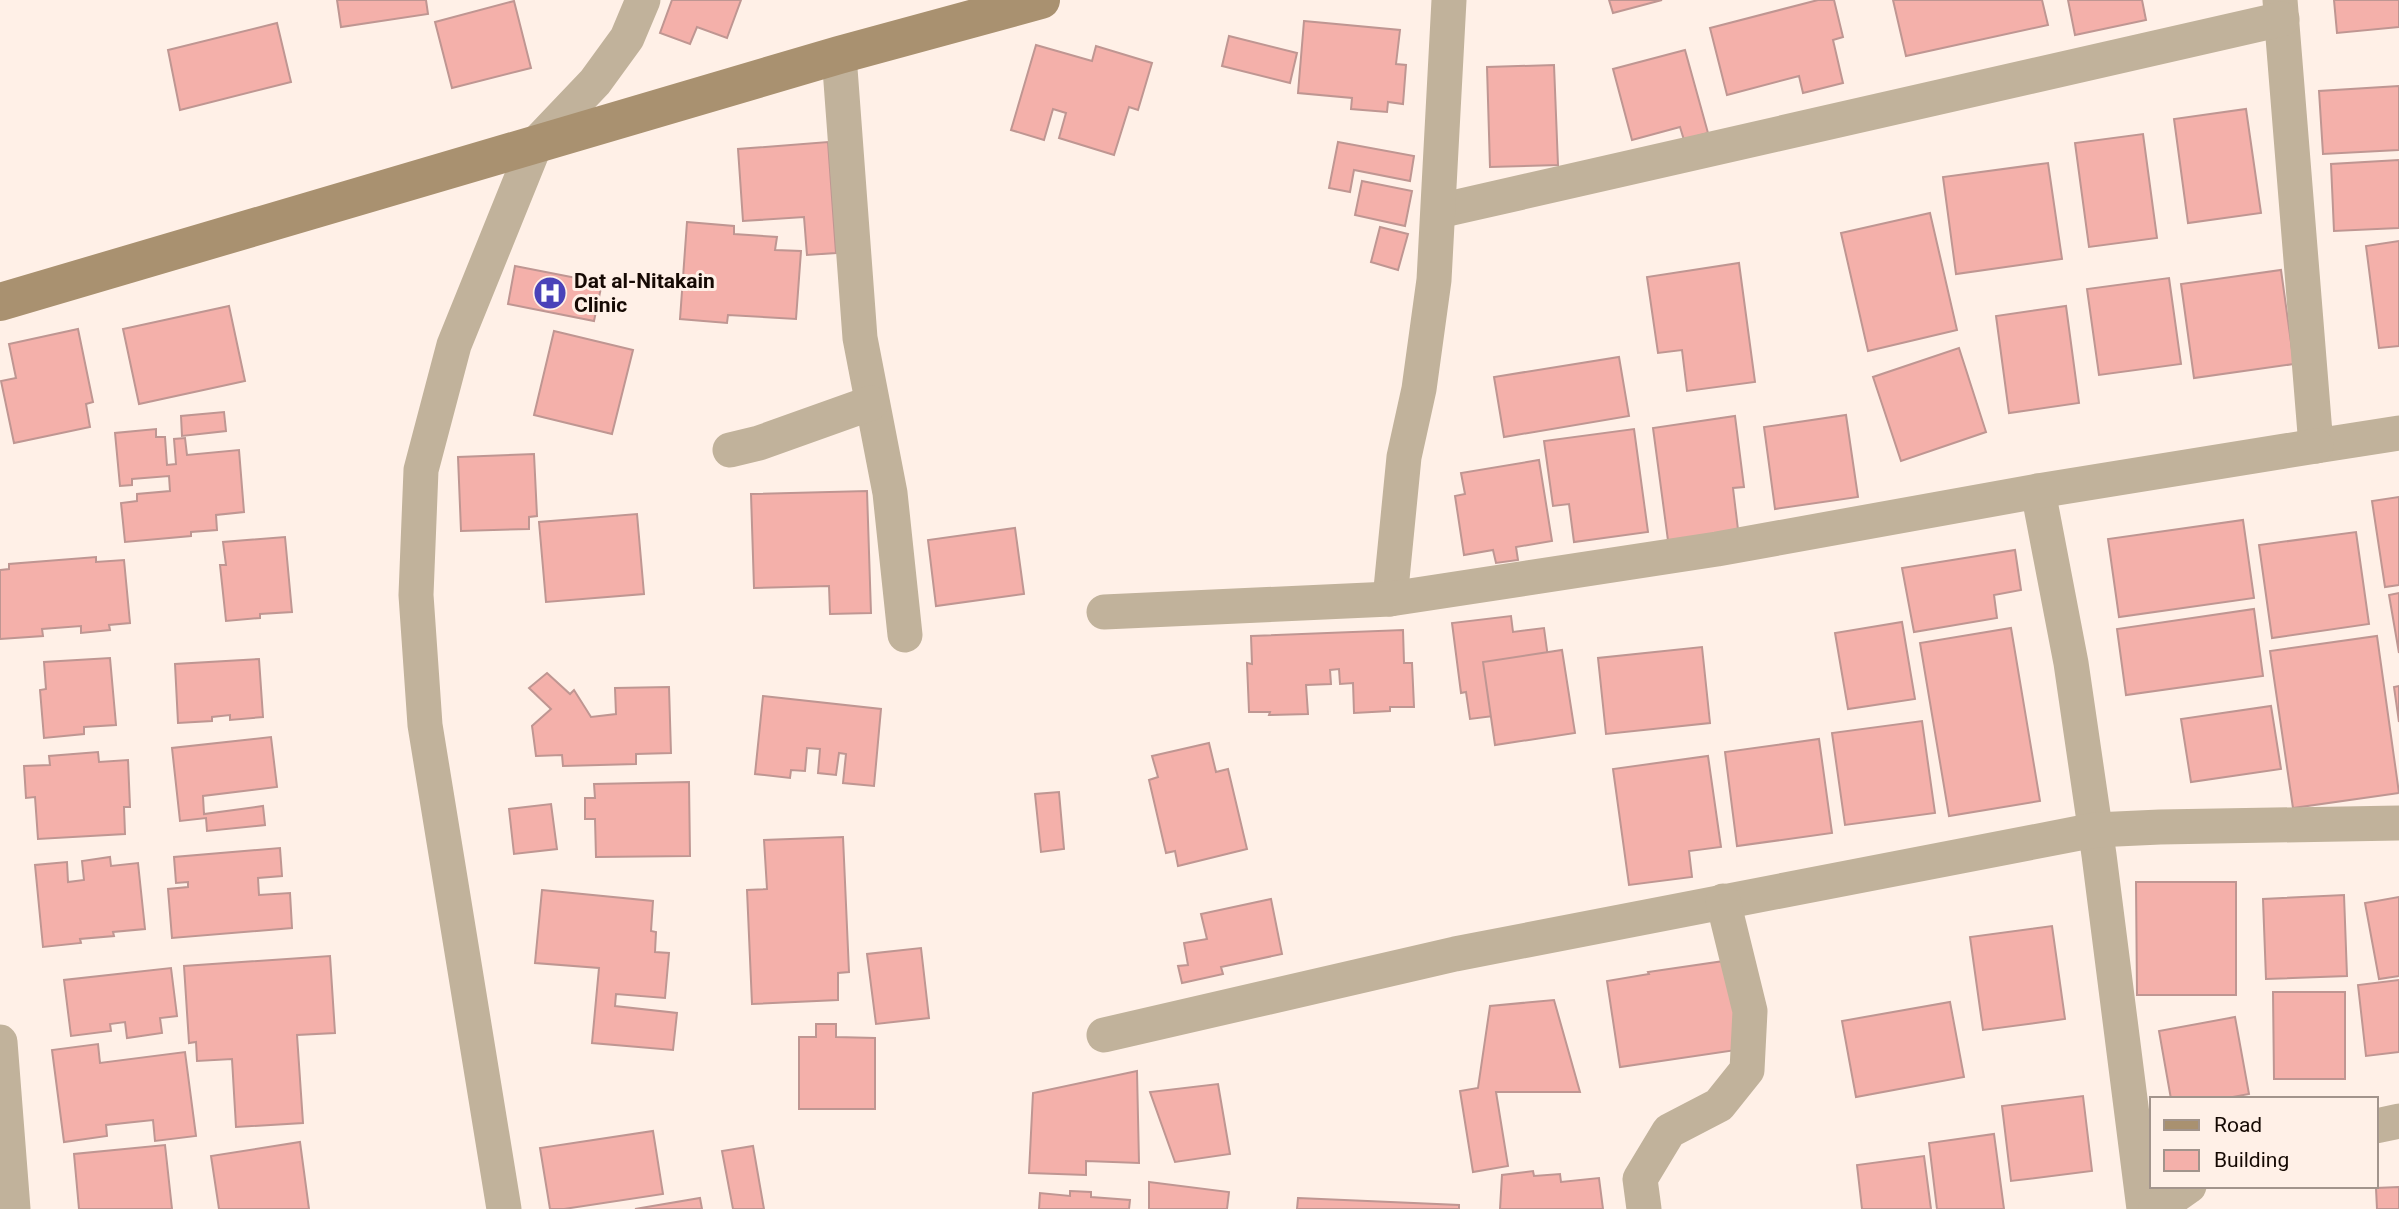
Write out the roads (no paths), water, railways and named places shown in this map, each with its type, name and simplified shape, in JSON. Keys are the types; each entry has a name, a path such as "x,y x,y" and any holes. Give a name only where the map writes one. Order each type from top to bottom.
{"main road":[{"path":"0,302 839,55 1041,0"}],"street":[{"path":"504,1209 425,725 416,595 421,470 454,345 535,145 595,82 627,38 643,0"},
{"path":"1390,599 1404,457 1419,389 1434,280 1449,0"},
{"path":"1439,211 2281,9 2316,446"},
{"path":"839,55 860,338 890,494 905,635"},
{"path":"730,450 759,443 871,403"},
{"path":"1104,612 1390,599 1717,549 2038,491 2399,433"},
{"path":"2038,491 2071,663 2144,1209"},
{"path":"1104,1035 1455,954 2095,830 2399,823"},
{"path":"1644,1209 1640,1179 1669,1131 1719,1105 1747,1070 1750,1011 1723,901"},
{"path":"0,1042 13,1209"},
{"path":"2378,1126 2399,1121"},
{"path":"2156,1209 2186,1188"}],"place":[{"name":"Dat al-Nitakain Clinic","path":"550,293"}]}
